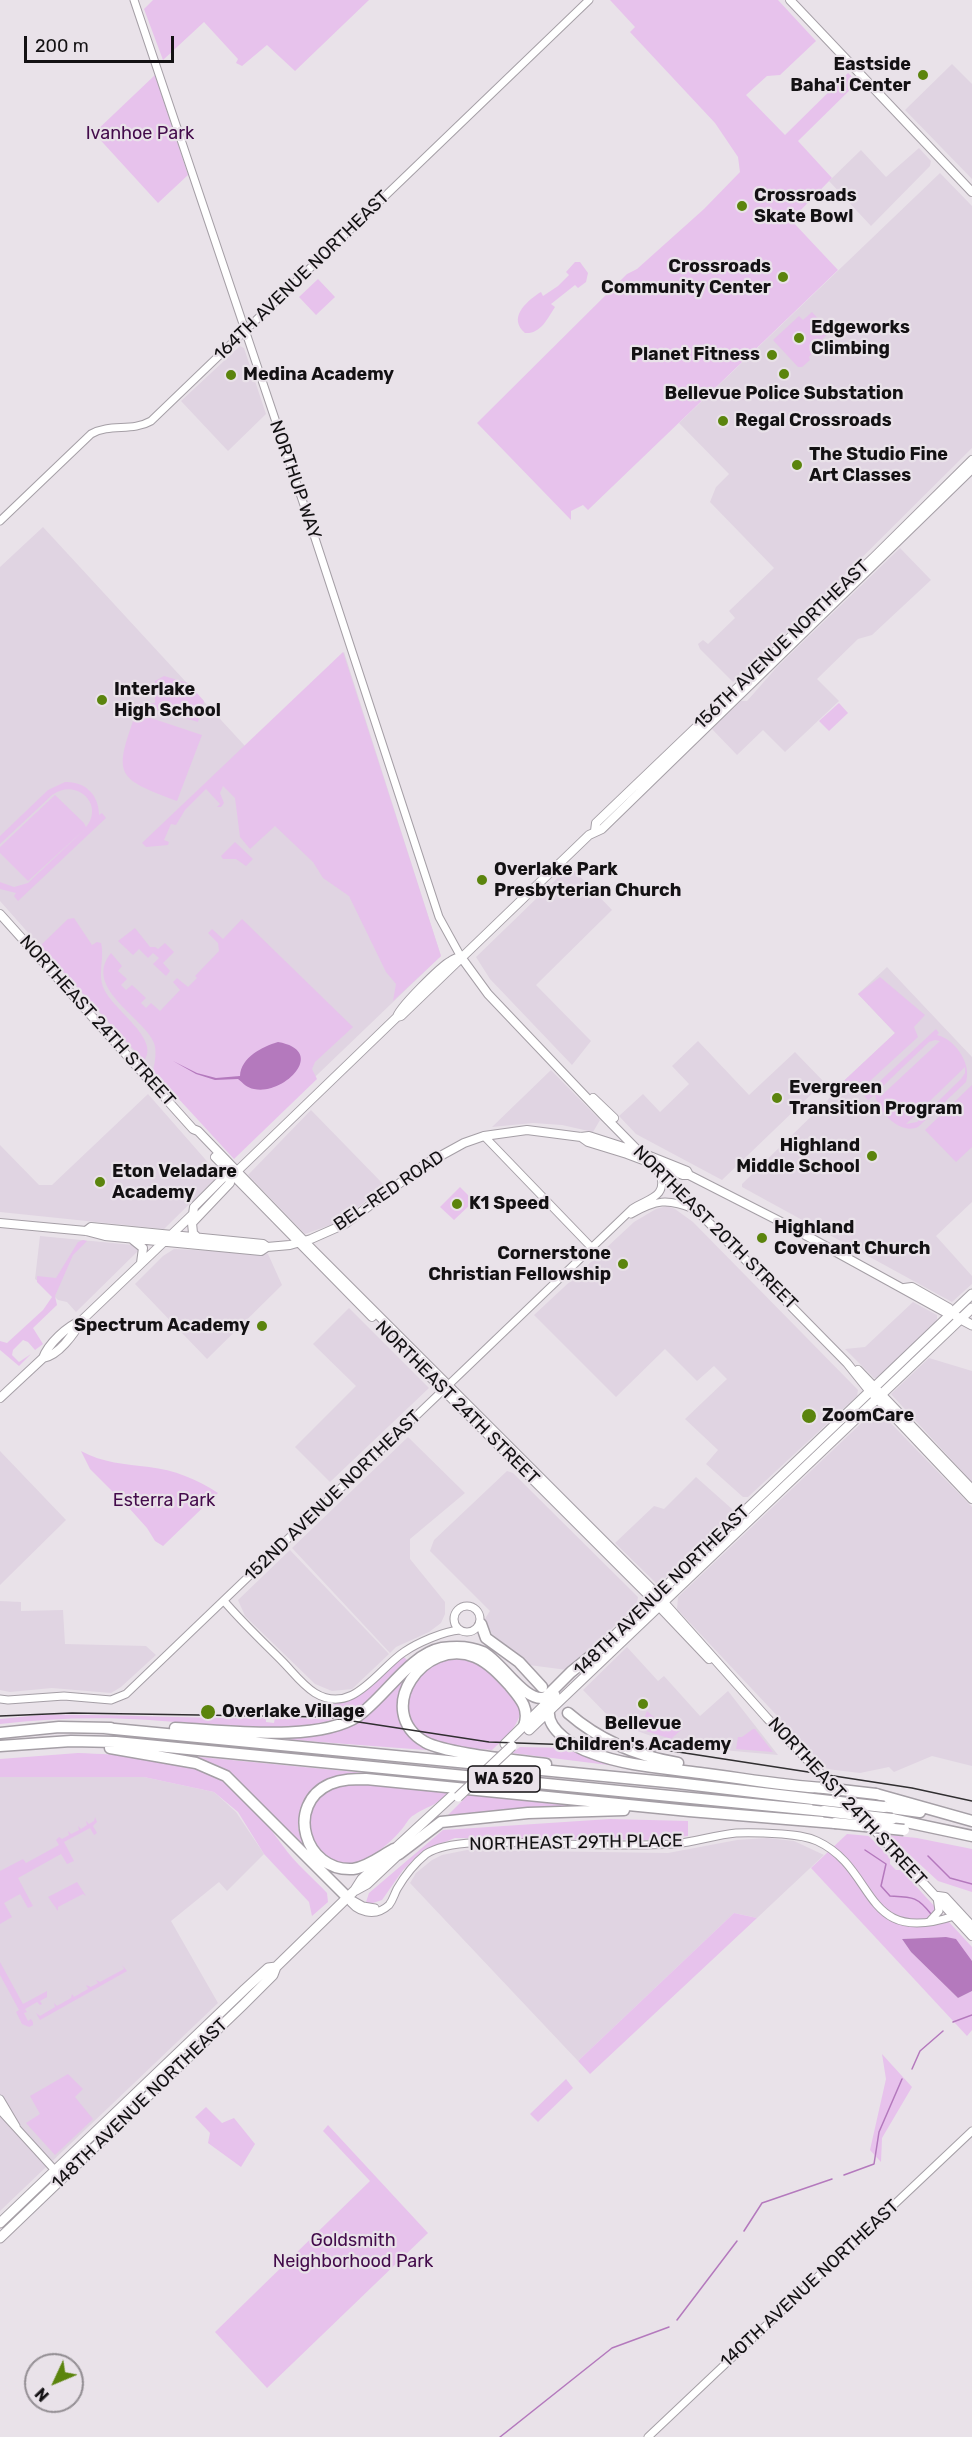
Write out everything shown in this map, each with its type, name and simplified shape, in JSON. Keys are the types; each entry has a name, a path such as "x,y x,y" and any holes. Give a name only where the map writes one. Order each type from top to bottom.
{"highway":[{"path":"481,1624 486,1638 519,1662 542,1687"},
{"path":"104,1728 285,1732 326,1730 358,1716 428,1653 440,1648 460,1646 476,1649 492,1658 528,1695 541,1699 597,1651"},
{"path":"524,1726 526,1709 516,1694 489,1666 467,1654 456,1653 432,1659 417,1672 405,1690 403,1709 407,1723 415,1734 429,1744 477,1754 677,1783"},
{"path":"549,1710 549,1720 557,1730 581,1749 593,1754 630,1763 876,1794 947,1815"},
{"path":"568,1713 594,1734 646,1755 796,1784"},
{"name":"WA 520","path":"0,1733 59,1727 104,1728 677,1783 947,1815 972,1821"},
{"name":"WA 520","path":"0,1746 26,1743 116,1742 824,1811 892,1819 972,1836"},
{"path":"26,1743 117,1749 170,1757 212,1768 240,1787 351,1894"},
{"path":"689,1811 548,1812 460,1819 439,1823 396,1851 362,1867 348,1869 328,1864 315,1854 305,1835 303,1819 309,1803 321,1789 329,1784 348,1779 366,1779 689,1811 904,1830 954,1832"}],"main road":[{"path":"790,0 972,192"},
{"name":"156TH AVENUE NORTHEAST","path":"595,831 596,824 972,460"},
{"name":"156TH AVENUE NORTHEAST","path":"0,1398 44,1358 50,1357 75,1332 81,1322 167,1239 230,1183 233,1175 397,1017 401,1016 595,831 602,829 972,469"},
{"path":"705,727 731,694"},
{"name":"NORTHEAST 24TH STREET","path":"0,914 233,1175 386,1323 446,1388"},
{"name":"NORTHEAST 20TH STREET","path":"461,957 488,994 613,1126 876,1392 972,1496"},
{"path":"585,1094 596,1100 631,1136 642,1153"},
{"path":"604,1140 613,1136 613,1126"},
{"name":"BEL-RED ROAD","path":"86,1231 91,1227 261,1251 301,1242 345,1224 443,1153 484,1136 527,1130 589,1136 642,1153 687,1171 972,1325"},
{"name":"BEL-RED ROAD","path":"581,1137 588,1142 685,1176 689,1174"},
{"path":"196,1213 191,1227 199,1239"},
{"name":"BEL-RED ROAD","path":"0,1223 86,1231 92,1234 130,1239 199,1239 263,1244 267,1248"},
{"path":"130,1239 139,1242 143,1248 144,1255 141,1264"},
{"name":"NORTHEAST 24TH STREET","path":"301,1242 393,1339 446,1388 657,1600 937,1896 945,1897 972,1928"},
{"name":"148TH AVENUE NORTHEAST","path":"0,2238 273,1975 276,1967 351,1894 367,1884 396,1851 549,1710 657,1600 957,1316 972,1294"},
{"name":"148TH AVENUE NORTHEAST","path":"957,1316 972,1308"},
{"path":"369,1314 386,1323"},
{"path":"393,1339 412,1350"},
{"name":"NORTHEAST 24TH STREET","path":"559,1502 619,1566 657,1600"},
{"path":"619,1566 642,1599 642,1603 631,1619"},
{"name":"148TH AVENUE NORTHEAST","path":"509,1745 524,1726 597,1651 631,1619 657,1600"},
{"path":"937,1896 972,1936"},
{"path":"954,1916 959,1915 972,1928"},
{"name":"148TH AVENUE NORTHEAST","path":"0,2223 268,1968 276,1967"}],"street":[{"name":"NORTHUP WAY","path":"134,0 439,917 461,957"},
{"name":"164TH AVENUE NORTHEAST","path":"0,522 91,434 105,428 136,426 151,421 589,0"},
{"path":"484,1136 592,1248"},
{"path":"626,1216 632,1209 660,1191 662,1181 659,1171"},
{"path":"626,1216 651,1204 668,1200 699,1211"},
{"name":"152ND AVENUE NORTHEAST","path":"3,1701 64,1696 111,1700 121,1697 626,1216"},
{"path":"224,1601 313,1692 327,1697 342,1698 363,1690 403,1652 439,1636 460,1630 468,1632 481,1624 478,1613 468,1605 456,1610 439,1636"},
{"path":"453,1617 454,1624 460,1630"},
{"name":"NORTHEAST 29TH PLACE","path":"351,1894 354,1907 372,1913 387,1906 410,1871 426,1855 436,1849 453,1845 492,1843 639,1846 677,1843 736,1833 766,1833 807,1837 819,1842 844,1862 867,1894 885,1913 904,1922 925,1924 954,1916"},
{"path":"925,1924 938,1913 937,1896"},
{"path":"0,2099 13,2117 15,2126"},
{"path":"0,2110 62,2178"},
{"name":"140TH AVENUE NORTHEAST","path":"648,2437 972,2131"}],"shaded area":[{"path":"952,64 972,84 972,179 905,110"},
{"path":"919,148 931,161 930,166 871,226 829,181 861,150 886,177"},
{"path":"940,173 972,206 972,448 787,632 733,682 700,649 698,644 703,640 708,644 735,618 729,611 774,568 710,502 716,487 729,474 679,423"},
{"name":"Medina Academy","path":"240,346 244,348 266,414 228,451 181,401"},
{"path":"43,527 245,746 344,652 441,956 243,1146 220,1140 141,1060 0,901 0,567"},
{"path":"900,548 931,580 872,635 858,639 817,679 839,701 785,752 763,730 737,755 712,729 741,701 747,701 777,667"},
{"path":"570,866 612,910 536,985 591,1041 572,1065 490,979 476,957"},
{"name":"Highland Middle School","path":"887,967 972,1057 972,1202 936,1236 972,1276 972,1284 952,1302 742,1187 742,1184 828,1100 833,1091 895,1033 858,994"},
{"path":"698,1041 749,1095 795,1052 824,1082 722,1180 636,1134 619,1116 643,1094 660,1112 689,1084 672,1066"},
{"path":"278,1042 293,1047 300,1054 300,1063 296,1072 288,1080 265,1089 252,1088 238,1079 215,1080 196,1074 173,1061 197,1073 216,1078 240,1076 241,1069 248,1058 259,1050"},
{"path":"551,1070 600,1120 593,1132 562,1125 533,1123 492,1127"},
{"path":"148,1094 219,1175 164,1229 0,1212 0,1145 39,1185 52,1185"},
{"path":"311,1110 385,1186 333,1224 305,1234 248,1175"},
{"path":"667,1206 693,1222 858,1390 857,1396 748,1497 743,1497 706,1464 718,1450 685,1419 727,1379 714,1366 697,1381 665,1349 616,1397 534,1315 634,1222 656,1209"},
{"path":"40,1236 133,1245 139,1250 76,1312 67,1302 58,1300 52,1294 65,1265 51,1292 35,1279"},
{"path":"174,1249 268,1254 282,1285 207,1359 135,1284 163,1256"},
{"path":"913,1302 937,1315 937,1321 877,1378 874,1378 845,1349 865,1347"},
{"path":"349,1308 429,1388 330,1482 295,1447 356,1386 313,1344"},
{"path":"929,1358 972,1371 972,1482 891,1394"},
{"path":"879,1411 972,1507 972,1766 932,1756 894,1772 889,1767 860,1773 827,1769 677,1609 678,1597 873,1412"},
{"path":"408,1437 465,1493 410,1539 410,1559 445,1602 445,1614 441,1623 429,1632 396,1647 390,1653 292,1548"},
{"path":"0,1451 66,1520 0,1585"},
{"path":"507,1471 513,1473 638,1597 632,1610 567,1670 529,1665 492,1634 484,1620 490,1611 430,1551 434,1540"},
{"path":"696,1477 732,1509 731,1516 657,1584 615,1543 654,1506 664,1509"},
{"path":"290,1550 389,1654 352,1689 332,1691 315,1684 245,1616 238,1600"},
{"path":"0,1601 21,1602 21,1611 63,1610 65,1644 146,1646 156,1655 121,1687 111,1693 52,1688 10,1692 0,1690"},
{"name":"Bellevue Children's Academy","path":"627,1647 658,1681 664,1676 700,1716 728,1691 778,1755 679,1746 615,1723 583,1690"},
{"path":"0,1777 144,1777 214,1792 236,1812 264,1854 227,1891 219,1882 171,1921 218,2003 0,2211"},
{"path":"767,1838 794,1841 824,1855 757,1918 734,1913 578,2061 410,1883 416,1873 432,1860 442,1855 467,1850 668,1853 737,1840"},
{"path":"946,1937 956,1939 972,1961 972,1991 958,1998 911,1952 902,1939"}],"green space":[{"path":"153,0 369,0 295,71 267,45 242,66 236,63 238,59 204,22 163,60 144,9"},
{"path":"610,0 778,0 816,41 780,75 767,76 746,95 785,135 848,73 858,82 798,141 832,178 791,220 838,270 588,510 583,505 571,511 571,520 477,423 627,274 637,269 704,209 740,172 738,157 715,123 630,32 635,27"},
{"name":"Ivanhoe Park","path":"155,75 188,175 158,203 94,133"},
{"path":"575,262 580,262 588,273 586,282 578,288 575,285 551,304 555,307 546,321 535,331 525,333 518,322 520,311 539,293 541,292 543,296 558,286 569,275 566,272"},
{"path":"318,279 335,297 316,315 299,297"},
{"name":"Edgeworks Climbing","path":"812,312 830,332 818,343 820,345 809,357 810,360 802,367 798,367 773,340 799,316 803,320"},
{"path":"343,652 441,956 393,1001 396,984 386,972 349,896 323,878 313,862 275,826 250,849 240,837 235,798 223,786 220,793 224,803 221,807 217,807 220,804 206,789 185,810 176,825 171,824 164,840 169,842 168,845 146,847 142,843"},
{"path":"164,676 188,683 204,701 198,722 155,709 155,706 132,707 132,704 155,703 155,681"},
{"path":"839,703 848,713 829,731 819,721"},
{"path":"136,713 202,735 177,801 131,780 125,772 124,750"},
{"path":"65,782 79,784 90,791 97,801 99,815 102,813 106,818 18,901 14,896 16,893 0,889 0,882 14,887 28,883 86,828 28,881 0,853 0,847 55,795 86,827 91,818 90,802 78,791 61,790 52,795 0,844 0,836 48,790"},
{"path":"235,842 253,859 246,866 236,859 223,859 221,856"},
{"path":"74,918 92,945 97,942 101,943 101,978 104,989 146,1043 148,1052 144,1061 40,946 68,919"},
{"path":"242,919 353,1027 315,1062 312,1069 317,1079 234,1159 153,1071 156,1053 154,1043 148,1033 109,990 104,978 104,966 111,953 122,966 118,971 127,979 121,985 126,990 132,985 146,998 141,1003 146,1008 151,1003 160,1011 180,990 173,982 177,978 188,987 197,978 195,976 219,951 218,943 208,933 212,929 223,939"},
{"path":"135,928 150,947 158,949 165,943 174,952 163,963 170,971 166,976 153,964 159,958 153,953 148,958 139,949 133,955 118,941"},
{"path":"880,977 925,1015 914,1027 918,1037 859,1091 836,1093 833,1091 895,1033 858,994"},
{"path":"936,1029 939,1033 937,1035 944,1037 956,1047 967,1068 966,1082 918,1127 911,1129 897,1125 885,1115 875,1095 868,1100 864,1096","holes":["940,1041 880,1097 883,1086 929,1042","965,1067 965,1073 961,1079 917,1122 906,1124"]},
{"path":"972,1085 972,1147 956,1162 925,1130"},
{"name":"K1 Speed","path":"460,1187 474,1201 454,1220 440,1207"},
{"path":"87,1241 73,1255 55,1296 57,1305 33,1328 43,1344 35,1350 23,1340 13,1350 12,1355 19,1362 31,1354 19,1366 0,1350 0,1341 7,1343 43,1310 52,1297 37,1282 37,1276 56,1278 78,1242"},
{"name":"Esterra Park","path":"81,1451 106,1461 158,1468 176,1473 194,1479 218,1493 163,1546 155,1541 129,1508 90,1469"},
{"path":"403,1656 409,1662 356,1711 351,1714 317,1710 361,1695"},
{"path":"452,1658 475,1663 485,1668 500,1681 521,1708 514,1726 492,1750 439,1744 420,1733 412,1724 408,1713 408,1702 410,1691 416,1681 434,1663"},
{"path":"404,1679 399,1714 439,1751 267,1738 312,1736 344,1728 368,1714"},
{"path":"647,1711 657,1720 682,1729 671,1739 640,1729"},
{"path":"41,1715 266,1718 266,1722 274,1723 275,1717 340,1720 323,1725 275,1729 112,1719 56,1719 0,1724 0,1719"},
{"path":"753,1729 773,1752 736,1749 738,1737 742,1737"},
{"path":"520,1747 571,1748 768,1785 512,1753"},
{"path":"78,1753 161,1759 194,1767 220,1779 241,1795 259,1815 293,1858 327,1893 328,1902 312,1916 309,1902 264,1854 238,1812 214,1792 144,1777 0,1777 0,1759"},
{"path":"190,1756 375,1774 328,1780 307,1796 300,1810 298,1829 308,1853 245,1788 223,1769 190,1758"},
{"path":"368,1785 448,1793 435,1804 412,1816 393,1839 370,1857 358,1862 341,1863 327,1858 317,1848 311,1834 310,1819 314,1805 324,1794 340,1786"},
{"path":"468,1795 623,1807 447,1816"},
{"path":"95,1817 97,1822 93,1826 97,1833 94,1835 90,1828 64,1842 74,1861 67,1864 61,1854 18,1878 33,1906 28,1908 20,1894 4,1903 12,1917 0,1924 0,1871 23,1859 26,1863 59,1845 56,1840 59,1837 62,1839 69,1835 68,1831 71,1834 79,1830 78,1826 81,1829 87,1825 86,1821 89,1824 94,1821"},
{"path":"610,1819 688,1821 688,1836 648,1840 455,1838 424,1850 403,1870 382,1900 370,1904 366,1902 369,1893 443,1830"},
{"path":"847,1834 869,1836 890,1858 890,1864 896,1870 901,1870 972,1947 972,1961 946,1937 902,1939 911,1952 958,1998 972,1991 972,2030 967,2036 811,1868"},
{"path":"888,1835 917,1838 972,1849 972,1892 938,1881"},
{"path":"77,1882 86,1896 83,1894 58,1907 58,1911 48,1897"},
{"path":"734,1913 757,1918 590,2074 578,2061"},
{"path":"0,1962 23,2004 47,1991 47,1997 40,2001 42,2004 37,2002 25,2009 27,2012 24,2013 28,2021 31,2019 33,2022 33,2025 29,2027 22,2024 16,2012 19,2010 0,1975"},
{"path":"122,1965 127,1971 40,2020 36,2013 40,2016 55,2007 54,2003 57,2006 71,1998 72,1994 74,1997 88,1989 86,1985 91,1987 98,1983 96,1980 100,1982 124,1969"},
{"path":"882,2054 912,2087 882,2138 881,2162 870,2150 886,2079"},
{"path":"68,2074 83,2089 75,2097 93,2119 55,2155 26,2123 40,2114 30,2096"},
{"path":"566,2079 573,2088 538,2122 530,2114"},
{"path":"206,2107 222,2123 234,2118 255,2144 241,2167 208,2143 210,2133 195,2117"},
{"name":"Goldsmith Neighborhood Park","path":"328,2125 428,2233 267,2388 215,2332 370,2181 323,2131"}],"waterway":[{"path":"865,1850 886,1864 881,1886 890,1896 914,1899 931,1914"},
{"path":"928,1856 950,1878 972,1884"},
{"path":"953,2022 972,2015"},
{"path":"912,2069 920,2051 943,2031"},
{"path":"844,2175 874,2164 879,2132 902,2079"},
{"path":"744,2231 762,2203 832,2179"},
{"path":"677,2320 737,2241"},
{"path":"500,2437 612,2348 669,2327"}],"tram line":[{"path":"0,1716 72,1713 326,1717 489,1742 631,1747 672,1751 912,1788 972,1801"}],"place":[{"name":"Eastside Baha'i Center","path":"923,75"},
{"name":"Crossroads Skate Bowl","path":"742,206"},
{"name":"Crossroads Community Center","path":"783,277"},
{"name":"Edgeworks Climbing","path":"799,338"},
{"name":"Planet Fitness","path":"772,355"},
{"name":"Bellevue Police Substation","path":"784,374"},
{"name":"Medina Academy","path":"231,375"},
{"name":"Regal Crossroads","path":"723,421"},
{"name":"The Studio Fine Art Classes","path":"797,465"},
{"name":"Interlake High School","path":"102,700"},
{"name":"Overlake Park Presbyterian Church","path":"482,880"},
{"name":"Evergreen Transition Program","path":"777,1098"},
{"name":"Highland Middle School","path":"872,1156"},
{"name":"Eton Veladare Academy","path":"100,1182"},
{"name":"K1 Speed","path":"457,1204"},
{"name":"Highland Covenant Church","path":"762,1238"},
{"name":"Cornerstone Christian Fellowship","path":"623,1264"},
{"name":"Spectrum Academy","path":"262,1326"},
{"name":"ZoomCare","path":"809,1416"},
{"name":"Bellevue Children's Academy","path":"643,1704"},
{"name":"Overlake Village","path":"208,1712"}]}
